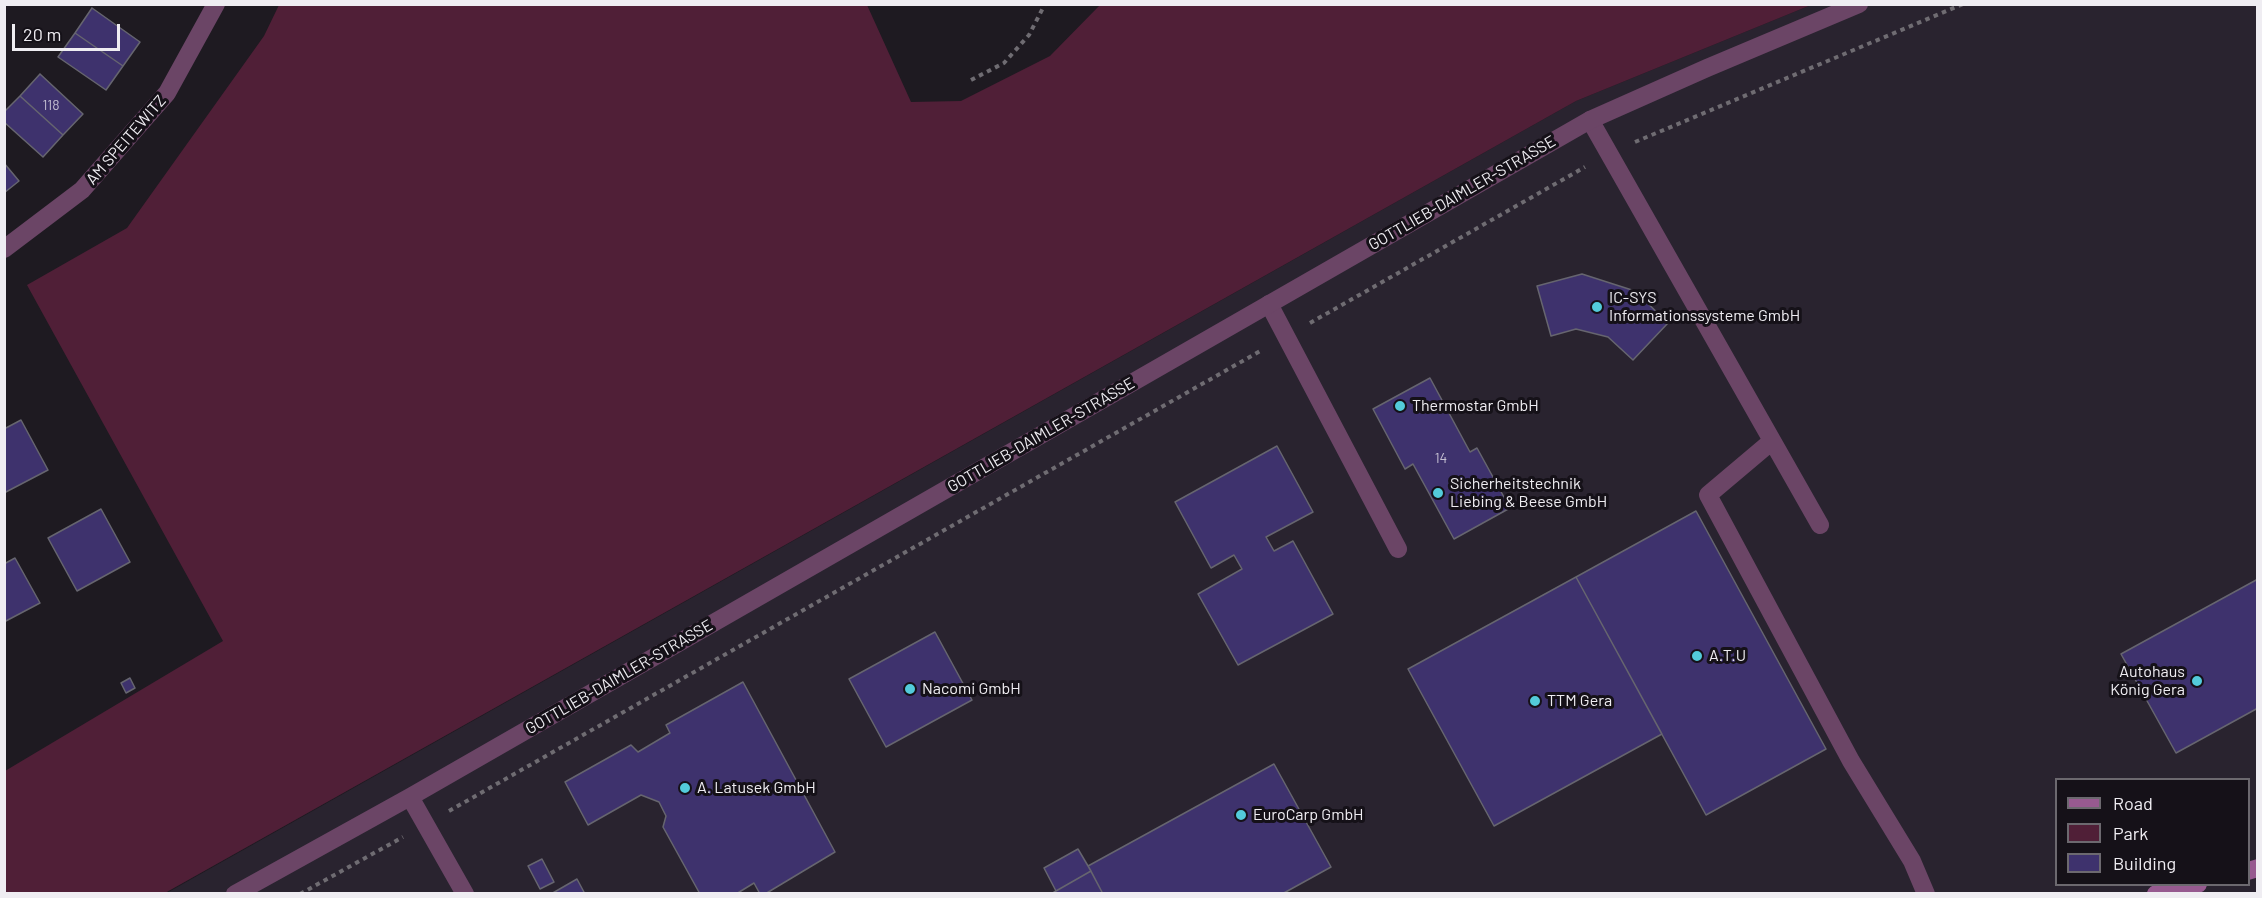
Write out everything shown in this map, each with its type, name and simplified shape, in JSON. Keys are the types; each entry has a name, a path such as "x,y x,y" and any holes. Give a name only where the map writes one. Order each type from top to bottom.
{"main road":[{"path":"2156,894 2193,886"}],"street":[{"name":"AM SPEITEWITZ","path":"4,249 82,190 167,93 216,4"},
{"name":"GOTTLIEB-DAIMLER-STRASSE","path":"235,894 410,797 1590,120 1859,4"},
{"path":"1590,120 1820,525"},
{"path":"1269,304 1398,549"},
{"path":"1772,441 1708,495 1851,761 1912,861 1926,894"},
{"path":"410,797 465,894"}],"path":[{"path":"971,80 1004,63 1029,35 1045,4"},
{"path":"300,894 1608,154 1964,4"}],"shaded area":[{"path":"1811,5 2257,5 2257,893 165,894 1576,101"}],"green space":[{"path":"279,5 867,5 911,102 961,101 1050,56 1100,5 1811,5 1576,101 165,893 5,893 5,771 223,641 27,285 127,228 264,36"}],"building":[{"path":"92,8 140,42 123,66 75,33"},
{"path":"75,33 123,66 106,90 58,57"},
{"path":"40,74 83,114 63,135 20,96"},
{"path":"20,96 63,135 43,157 4,122 4,112"},
{"path":"4,163 19,181 4,193"},
{"name":"IC-SYS Informationssysteme GmbH","path":"1582,274 1635,291 1668,323 1633,360 1608,337 1576,329 1551,336 1537,286"},
{"path":"1430,378 1470,452 1477,448 1510,508 1454,539 1413,464 1405,469 1373,409"},
{"path":"21,420 48,470 4,493 4,429"},
{"path":"1277,446 1313,512 1266,537 1274,551 1293,541 1333,614 1238,665 1198,594 1242,569 1234,555 1211,568 1175,502"},
{"path":"101,509 130,562 77,591 48,538"},
{"name":"A.T.U","path":"1696,511 1826,749 1706,815 1576,577"},
{"path":"15,558 40,603 4,622 4,564"},
{"name":"TTM Gera","path":"1576,577 1662,734 1494,826 1408,669"},
{"name":"Autohaus König Gera","path":"2258,579 2258,708 2176,753 2121,654"},
{"name":"Nacomi GmbH","path":"935,632 972,700 886,747 849,679"},
{"path":"130,678 135,688 126,693 121,683"},
{"name":"A. Latusek GmbH","path":"743,682 835,852 765,894 760,894 754,883 736,894 700,894 663,827 666,816 659,802 641,795 588,825 565,782 631,745 638,752 670,733 666,725"},
{"name":"EuroCarp GmbH","path":"1274,764 1331,867 1282,894 1103,894 1088,866"},
{"path":"1078,849 1091,871 1056,891 1044,868"},
{"path":"542,859 554,882 540,889 528,866"},
{"path":"1091,871 1103,894 1051,894 1056,891"},
{"path":"577,879 585,894 551,894"}],"place":[{"name":"IC-SYS Informationssysteme GmbH","path":"1597,307"},
{"name":"Thermostar GmbH","path":"1400,406"},
{"name":"Sicherheitstechnik Liebing & Beese GmbH","path":"1438,493"},
{"name":"A.T.U","path":"1697,656"},
{"name":"Autohaus König Gera","path":"2197,681"},
{"name":"Nacomi GmbH","path":"910,689"},
{"name":"TTM Gera","path":"1535,701"},
{"name":"A. Latusek GmbH","path":"685,788"},
{"name":"EuroCarp GmbH","path":"1241,815"}]}
